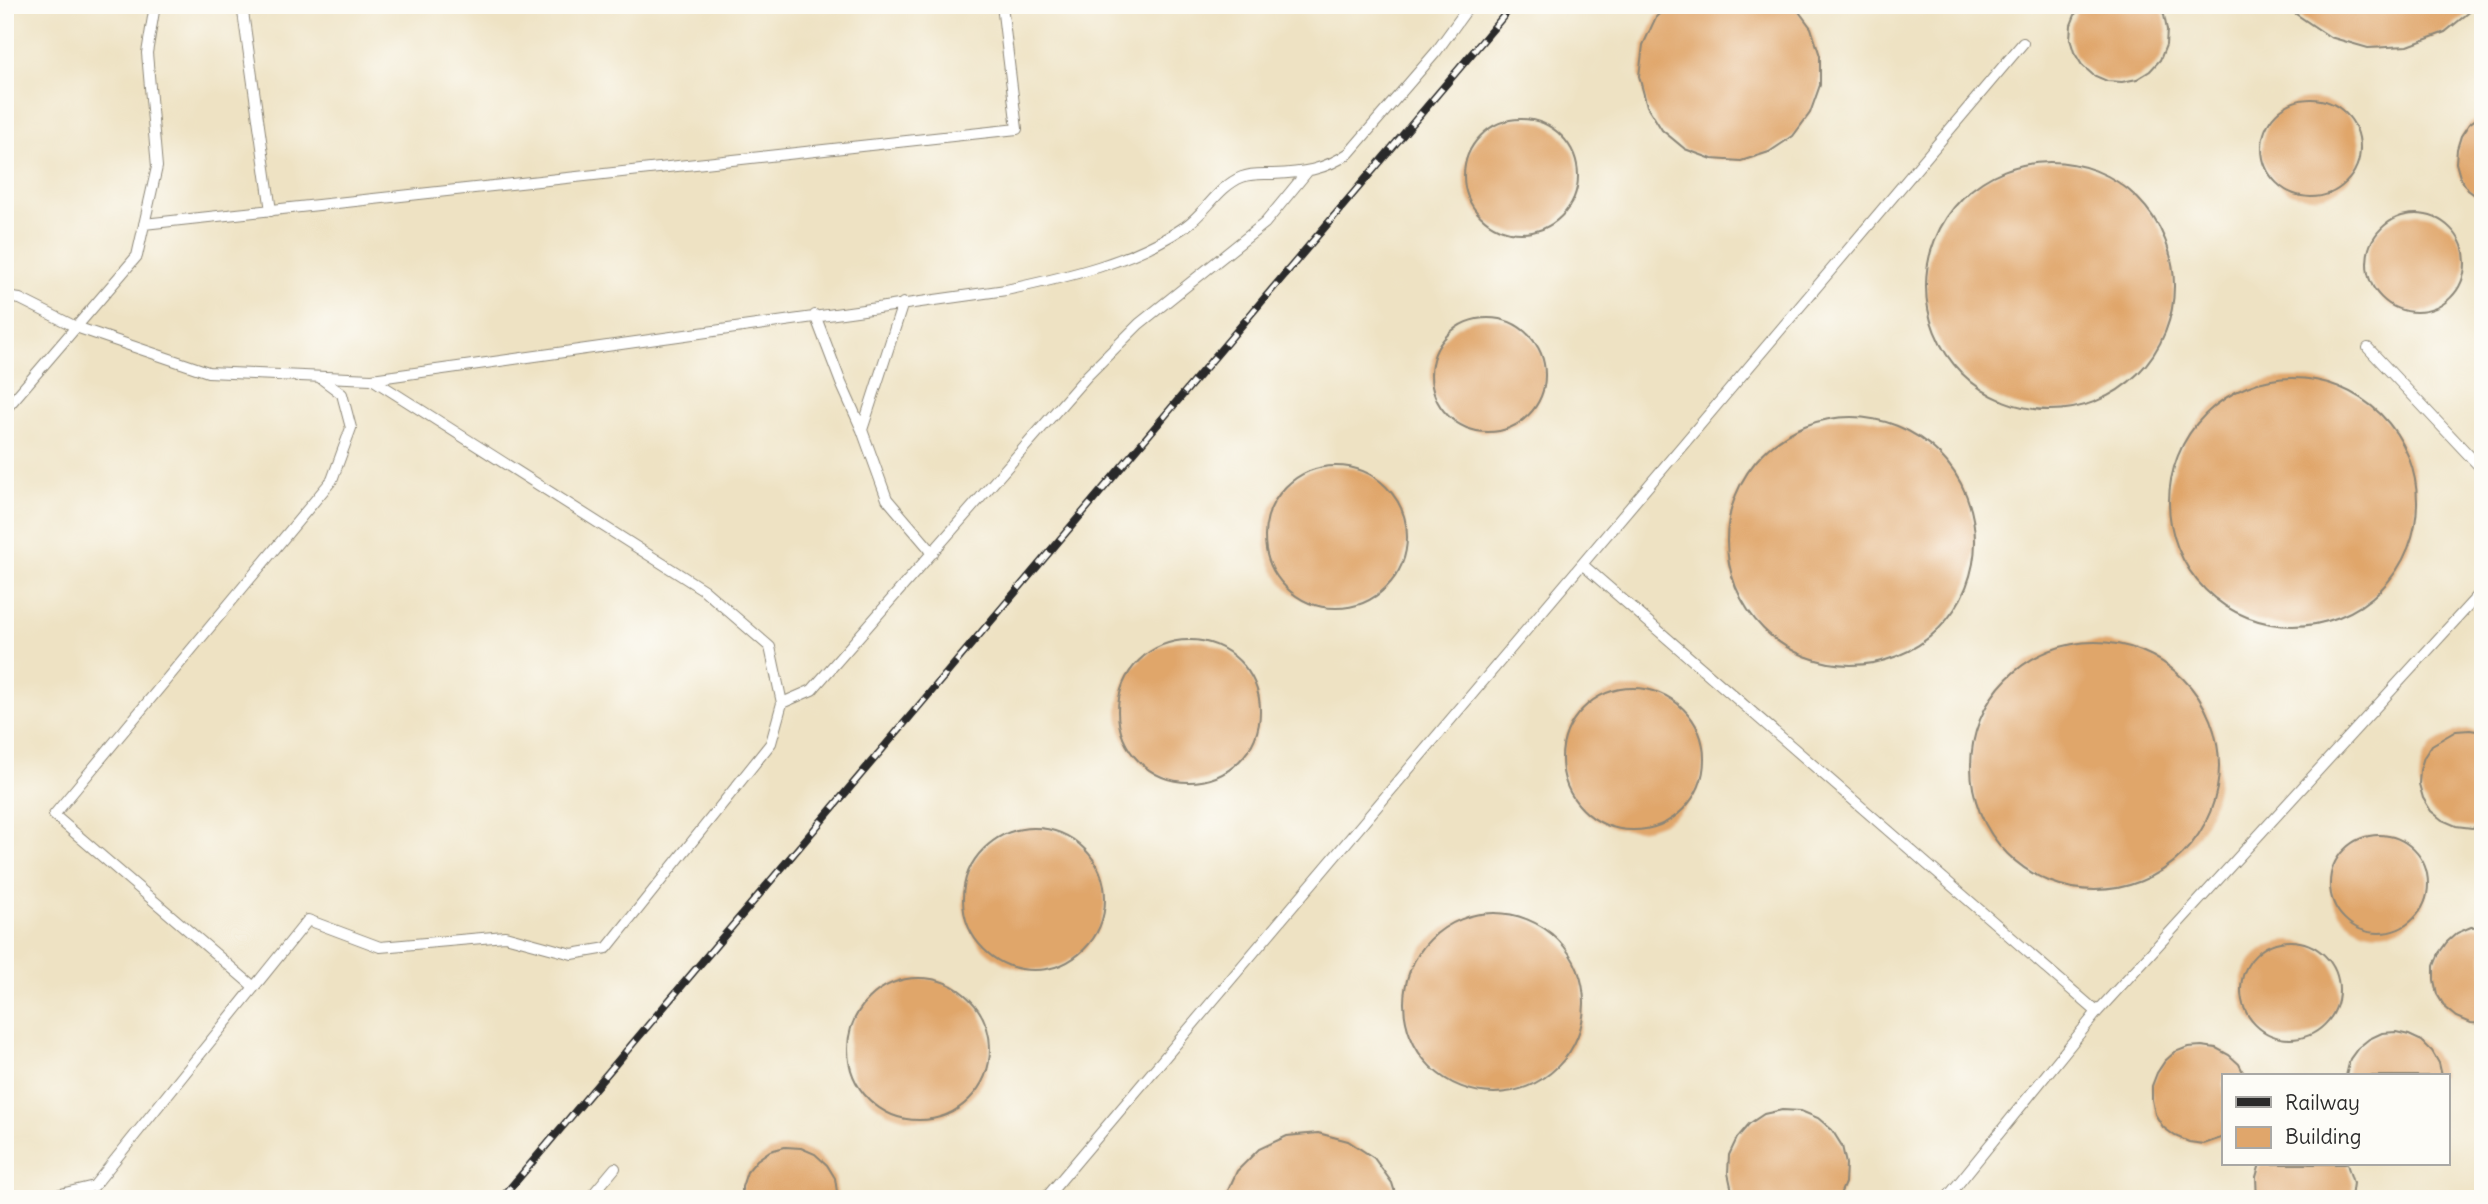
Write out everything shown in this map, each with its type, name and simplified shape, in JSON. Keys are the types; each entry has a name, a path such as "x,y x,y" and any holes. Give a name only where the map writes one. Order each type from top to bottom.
{"lane":[{"path":"242,5 271,211"},
{"path":"144,225 1017,129 1002,5"},
{"path":"5,298 20,299 76,327 208,372 372,379 1006,290 1075,274 1134,253 1184,228 1233,181 1249,174 1307,172 1334,164 1349,153 1436,52 1470,5"},
{"path":"5,410 137,256 157,167 147,53 155,6"},
{"path":"1045,1199 2023,43"},
{"path":"782,703 811,690 1087,376 1139,324 1265,223 1307,172"},
{"path":"862,429 903,303"},
{"path":"814,315 862,429 887,499 933,553"},
{"path":"2368,348 2480,467 2483,478"},
{"path":"254,987 54,815 332,480 351,428 342,394 319,377"},
{"path":"40,1199 94,1186 308,920 380,947 505,936 572,954 607,948 771,743 782,703 770,647 704,590 372,379"},
{"path":"1583,565 2097,1012"},
{"path":"1946,1199 2097,1012 2483,590"},
{"path":"589,1199 615,1168"}],"building":[{"path":"1668,5 1794,5 1811,28 1820,56 1820,85 1810,113 1793,136 1769,152 1741,161 1712,159 1685,149 1662,130 1647,106 1639,76 1643,45 1656,17"},
{"path":"2079,5 2158,5 2164,15 2167,30 2166,45 2160,60 2150,71 2137,79 2107,81 2093,75 2082,65 2070,39 2071,25"},
{"path":"2290,5 2478,5 2445,32 2408,46 2368,48 2330,37 2296,14"},
{"path":"2311,99 2330,103 2345,114 2356,129 2360,148 2356,167 2345,182 2330,193 2311,197 2292,193 2277,182 2266,167 2262,148 2266,129 2277,114 2292,103"},
{"path":"2483,114 2483,201 2468,190 2456,163 2461,136 2469,124"},
{"path":"1521,119 1543,123 1561,136 1574,154 1578,176 1574,198 1561,216 1543,229 1521,233 1499,229 1481,216 1468,198 1464,176 1468,154 1481,136 1499,123"},
{"path":"2038,162 2062,162 2109,176 2138,198 2165,238 2172,262 2172,310 2165,334 2138,374 2098,401 2062,410 2038,410 1991,396 1971,382 1954,365 1940,345 1931,322 1926,298 1926,274 1940,227 1954,207 1971,190 1991,176 2014,167"},
{"path":"2416,214 2435,218 2450,229 2461,244 2465,263 2461,282 2450,297 2435,308 2416,312 2397,308 2382,297 2371,282 2367,263 2371,244 2382,229 2397,218"},
{"path":"1488,318 1510,322 1528,335 1541,353 1545,375 1541,397 1528,415 1510,428 1488,432 1466,428 1448,415 1435,397 1431,375 1435,353 1448,335 1466,322"},
{"path":"2281,378 2305,378 2352,392 2381,414 2408,454 2415,478 2415,526 2408,550 2381,590 2341,617 2305,626 2281,626 2234,612 2214,598 2197,581 2183,561 2174,538 2169,514 2169,490 2183,443 2197,423 2214,406 2234,392 2257,383"},
{"path":"1839,417 1863,417 1910,431 1939,453 1966,493 1973,517 1973,565 1966,589 1939,629 1899,656 1863,665 1839,665 1792,651 1772,637 1755,620 1741,600 1732,577 1727,553 1727,529 1741,482 1755,462 1772,445 1792,431 1815,422"},
{"path":"1336,466 1363,471 1387,486 1402,510 1407,537 1402,564 1387,588 1363,603 1336,608 1309,603 1285,588 1270,564 1265,537 1270,510 1285,486 1309,471"},
{"path":"1189,640 1216,645 1240,660 1255,684 1260,711 1255,738 1240,762 1216,777 1189,782 1162,777 1138,762 1123,738 1118,711 1123,684 1138,660 1162,645"},
{"path":"2083,642 2107,642 2154,656 2183,678 2210,718 2217,742 2217,790 2210,814 2183,854 2143,881 2107,890 2083,890 2036,876 2016,862 1999,845 1985,825 1976,802 1971,778 1971,754 1985,707 1999,687 2016,670 2036,656 2059,647"},
{"path":"1633,688 1660,693 1684,708 1699,732 1704,759 1699,786 1684,810 1660,825 1633,830 1606,825 1582,810 1567,786 1562,759 1567,732 1582,708 1606,693"},
{"path":"2456,731 2483,732 2483,825 2472,828 2456,826 2431,811 2419,784 2424,757 2432,745"},
{"path":"1034,828 1061,833 1084,849 1100,872 1105,899 1100,926 1084,949 1061,965 1034,970 1007,965 984,949 968,926 963,899 968,872 984,849 1007,833"},
{"path":"2379,835 2398,839 2413,850 2424,865 2428,884 2424,903 2413,918 2398,929 2379,933 2360,929 2345,918 2334,903 2330,884 2334,865 2345,850 2360,839"},
{"path":"1494,913 1512,914 1529,920 1558,939 1577,968 1583,985 1583,1021 1577,1038 1558,1067 1529,1086 1512,1092 1494,1093 1476,1092 1459,1086 1430,1067 1411,1038 1405,1021 1404,1003 1405,985 1411,968 1430,939 1459,920 1476,914"},
{"path":"2483,926 2483,1024 2471,1023 2457,1017 2445,1007 2437,994 2434,966 2439,953 2457,933 2471,927"},
{"path":"2290,941 2309,945 2324,956 2335,971 2339,990 2335,1009 2324,1024 2309,1035 2290,1039 2271,1035 2256,1024 2245,1009 2241,990 2245,971 2256,956 2271,945"},
{"path":"919,978 946,983 969,999 985,1022 990,1049 985,1076 969,1099 946,1115 919,1120 892,1115 869,1099 853,1076 848,1049 853,1022 869,999 892,983"},
{"path":"2396,1032 2422,1041 2432,1051 2442,1074 2346,1074 2350,1059 2358,1048 2382,1033"},
{"path":"2188,1047 2216,1048 2239,1064 2244,1074 2222,1074 2222,1138 2204,1144 2189,1142 2163,1127 2155,1114 2152,1100 2152,1086 2165,1061 2175,1052"},
{"path":"1782,1110 1801,1111 1818,1118 1832,1130 1842,1146 1846,1164 1845,1183 1838,1199 1736,1199 1728,1173 1729,1155 1737,1138 1749,1124 1764,1114"},
{"path":"1318,1133 1348,1141 1374,1158 1392,1183 1397,1199 1224,1199 1237,1171 1259,1149 1287,1136"},
{"path":"785,1147 801,1148 815,1154 827,1165 835,1178 838,1199 742,1199 742,1187 747,1172 757,1160 770,1151"},
{"path":"2259,1166 2348,1166 2353,1183 2351,1198 2257,1199 2256,1177"}],"railway":[{"path":"501,1199 1513,5"}]}
